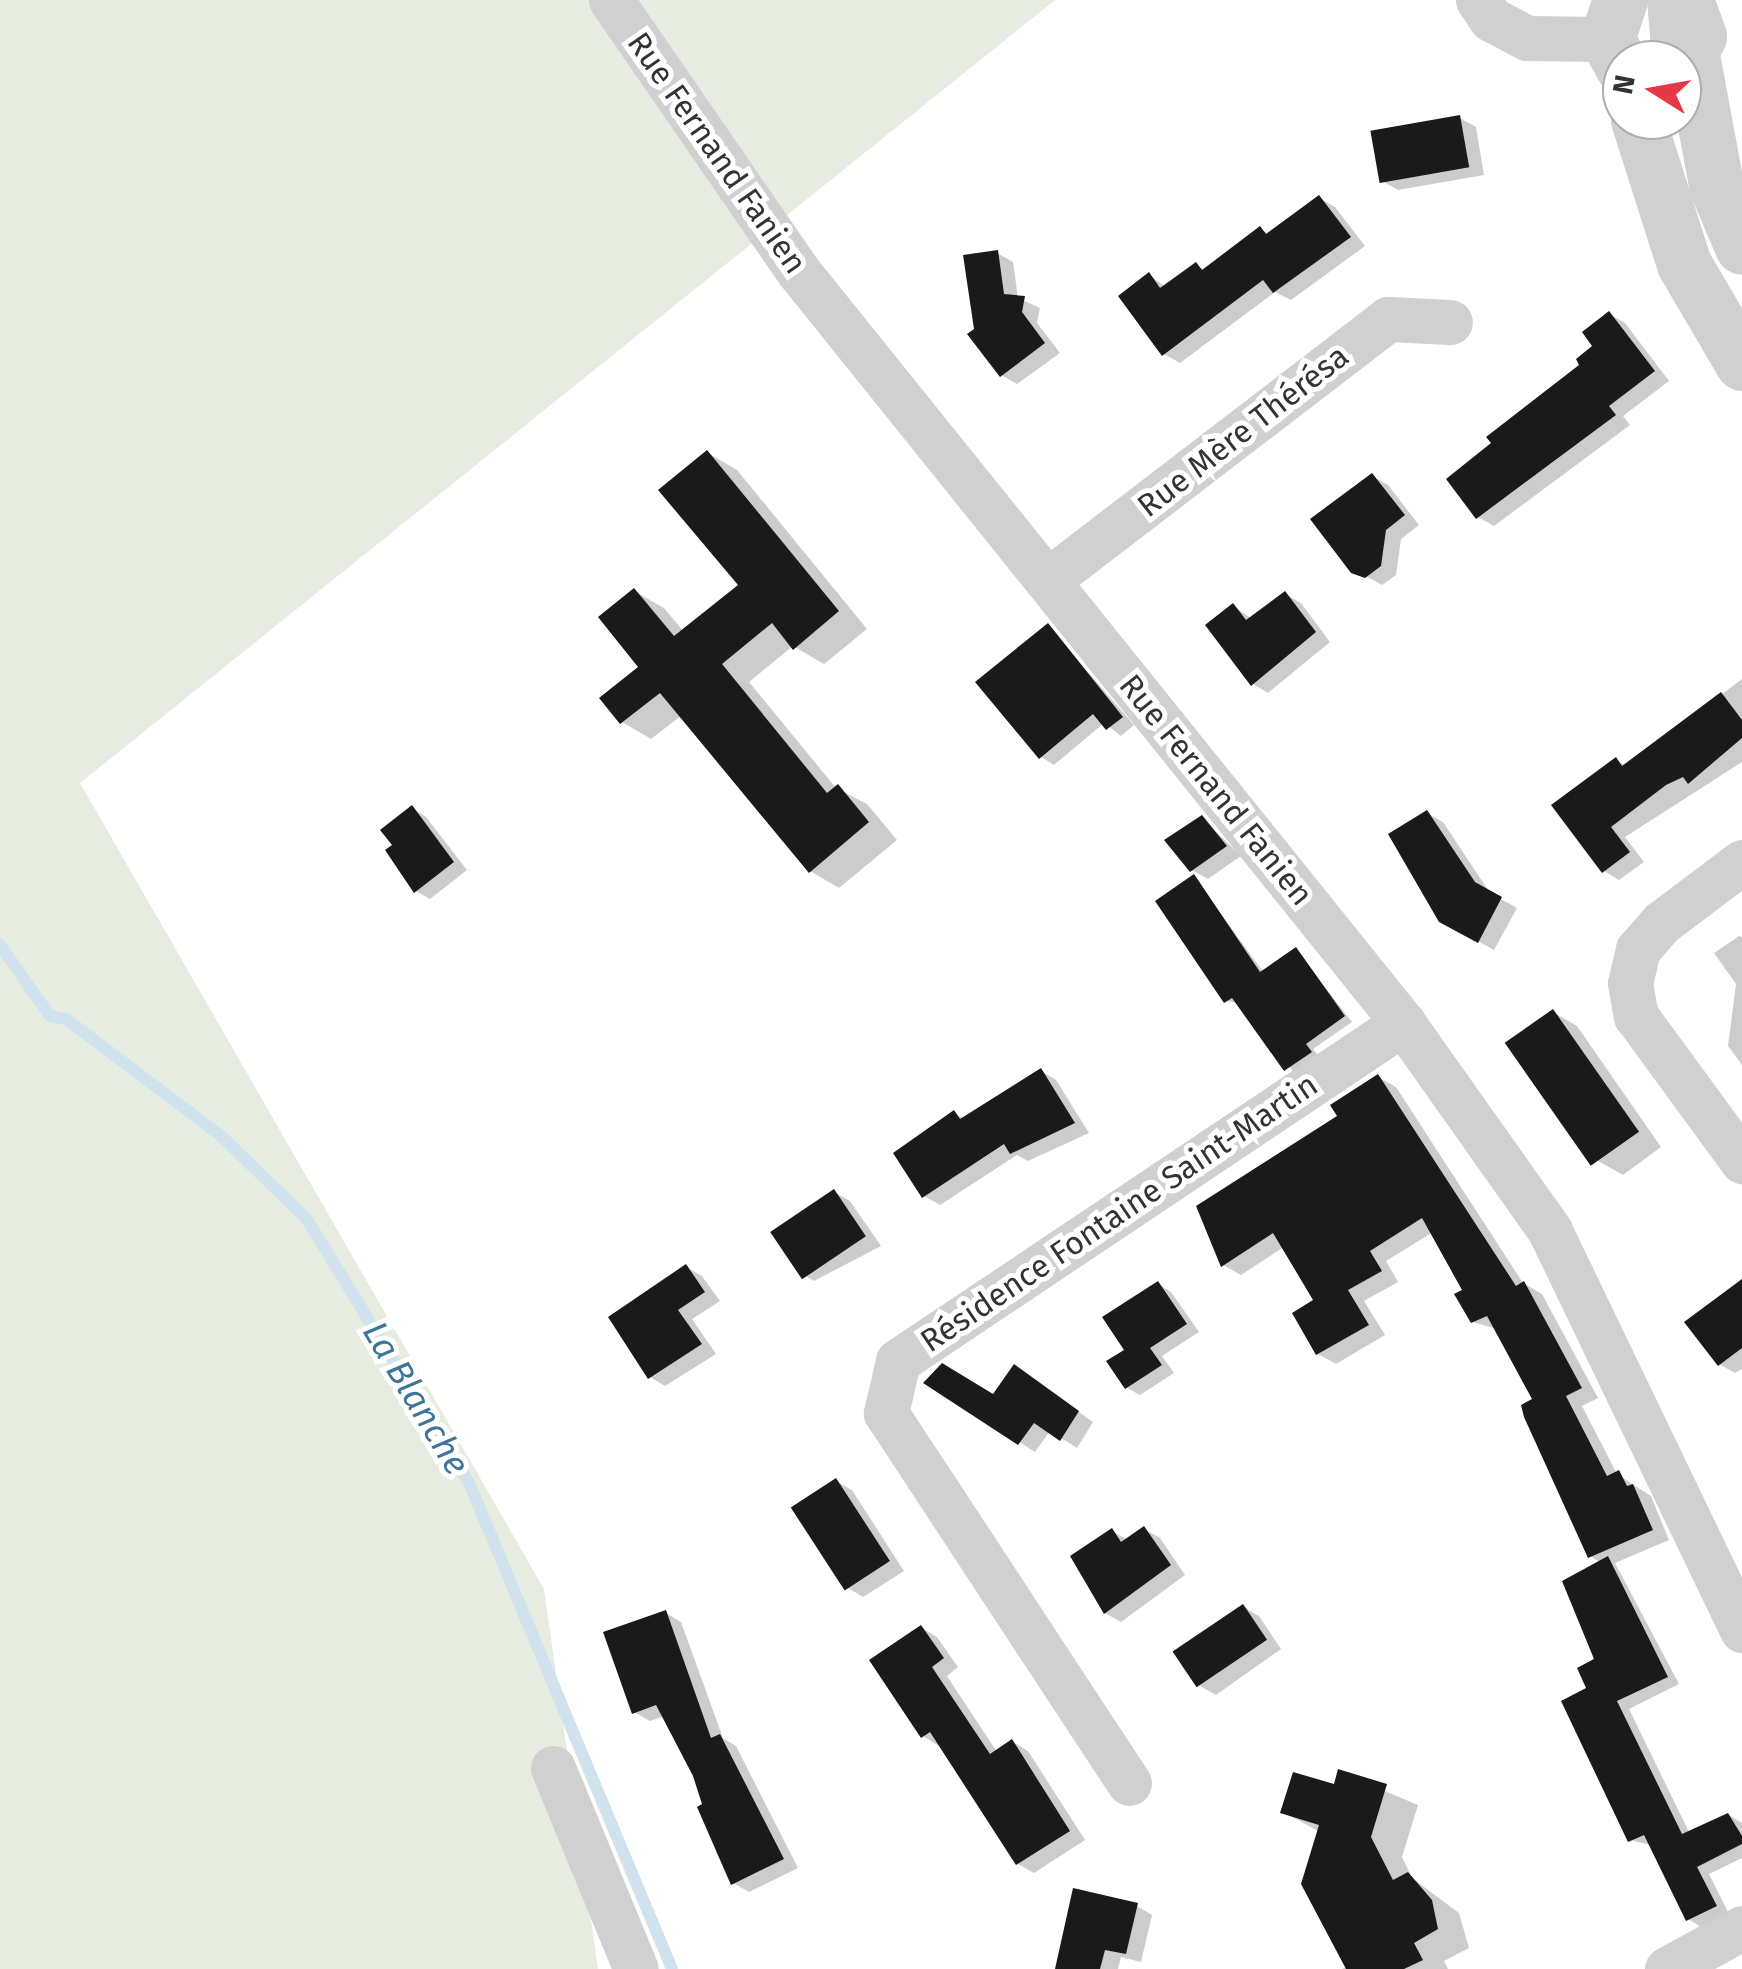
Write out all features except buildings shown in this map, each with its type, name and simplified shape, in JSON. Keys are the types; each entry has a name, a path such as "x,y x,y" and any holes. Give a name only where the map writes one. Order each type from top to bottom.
{"street":[{"name":"Rue Fernand Fanien","path":"611,0 798,271 1403,1023 1550,1231 1742,1630"},
{"path":"1478,0 1491,19 1527,38 1623,18"},
{"path":"1686,0 1699,26 1691,40"},
{"path":"1702,138 1742,248"},
{"path":"1644,140 1684,264 1742,363"},
{"name":"Rue Mère Thérésa","path":"1048,580 1388,319 1450,322"},
{"path":"1742,862 1661,923 1638,949 1630,984 1636,1016 1742,1161"},
{"name":"Résidence Fontaine Saint-Martin","path":"1129,1783 886,1413 898,1361 1403,1023"},
{"path":"553,1768 636,1969"},
{"path":"1666,1969 1742,1928"}],"lane":[{"path":"1623,18 1652,40"},
{"path":"1670,140 1693,229 1742,326"}],"shaded area":[{"path":"0,0 1055,0 80,783 544,1589 598,1969 0,1969"}],"waterway":[{"name":"La Blanche","path":"0,945 50,1016 66,1019 221,1136 306,1218 470,1485 672,1969"}]}
